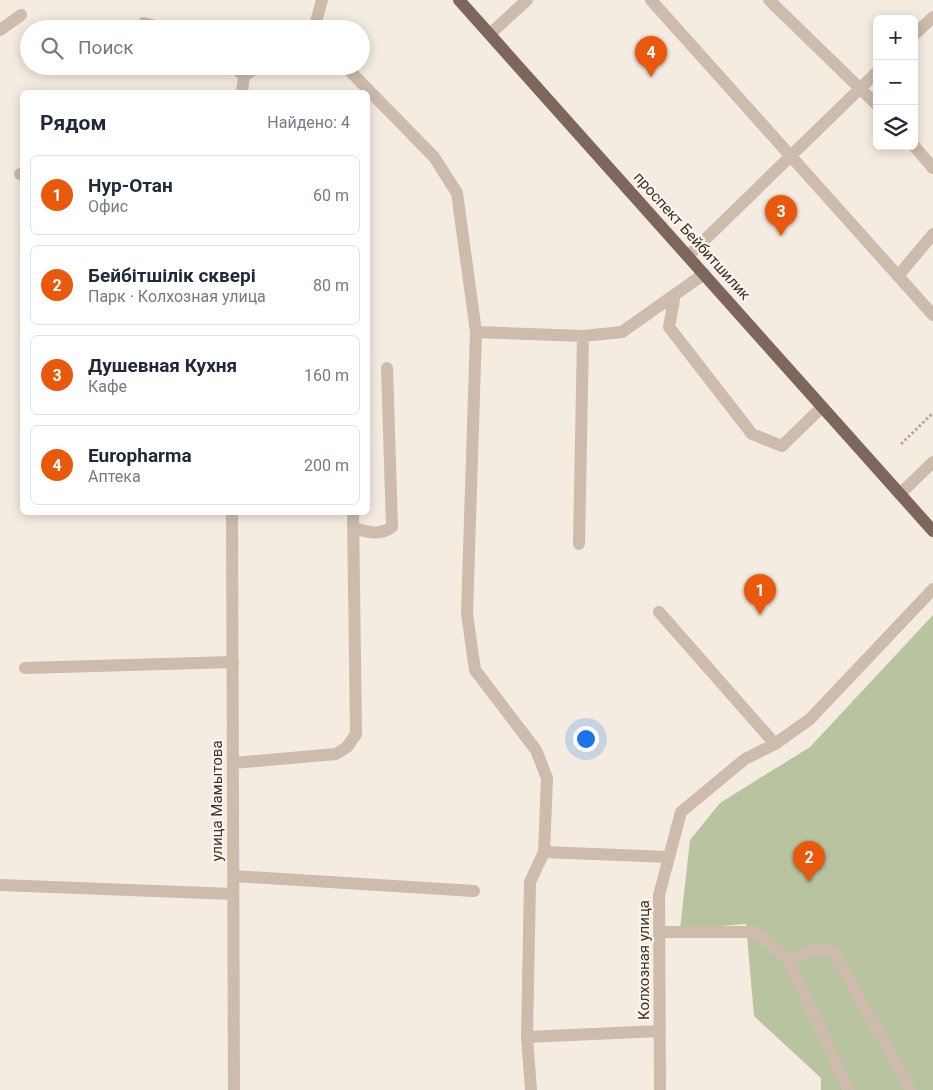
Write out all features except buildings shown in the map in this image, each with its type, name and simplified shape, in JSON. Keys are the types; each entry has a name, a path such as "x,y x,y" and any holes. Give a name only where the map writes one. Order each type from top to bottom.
{"main road":[{"name":"проспект Бейбитшилик","path":"459,0 933,531"}],"street":[{"path":"316,20 322,0"},
{"path":"490,34 527,0"},
{"path":"651,0 933,315"},
{"path":"769,0 873,101"},
{"path":"0,30 21,15"},
{"path":"918,31 933,17"},
{"path":"354,75 368,90"},
{"path":"242,90 244,76"},
{"path":"688,256 873,76"},
{"path":"370,92 434,157 457,193 476,332 466,614 475,670 536,750 547,778 544,852 530,882 528,1037 531,1090"},
{"path":"917,150 933,168"},
{"path":"898,276 933,234"},
{"path":"476,332 583,336 622,332 704,274"},
{"path":"675,294 668,328 752,434 782,446 822,407"},
{"path":"579,544 583,336"},
{"path":"353,528 371,533 383,533 392,527 387,368"},
{"path":"900,494 933,462"},
{"name":"улица Мамытова","path":"232,515 234,1090"},
{"path":"233,763 336,754 348,747 356,734 353,515"},
{"name":"Колхозная улица","path":"660,1090 659,895 681,812 745,759 775,744 810,719 933,589"},
{"path":"659,612 775,744"},
{"path":"25,668 233,662"},
{"path":"544,852 670,857"},
{"path":"233,876 474,891"},
{"path":"0,885 234,894"},
{"path":"660,932 757,932 788,961 849,1090"},
{"path":"788,961 819,948 834,951 911,1090"},
{"path":"528,1037 660,1031"}],"path":[{"path":"901,444 933,413"}],"green space":[{"path":"933,615 933,1090 821,1090 821,1078 754,1016 746,924 680,929 690,840 720,803 810,747"}],"place":[{"name":"Europharma","path":"651,77"},
{"name":"Душевная Кухня","path":"781,236"},
{"name":"Нур-Отан","path":"760,615"},
{"name":"Бейбітшілік сквері","path":"809,882"}]}
